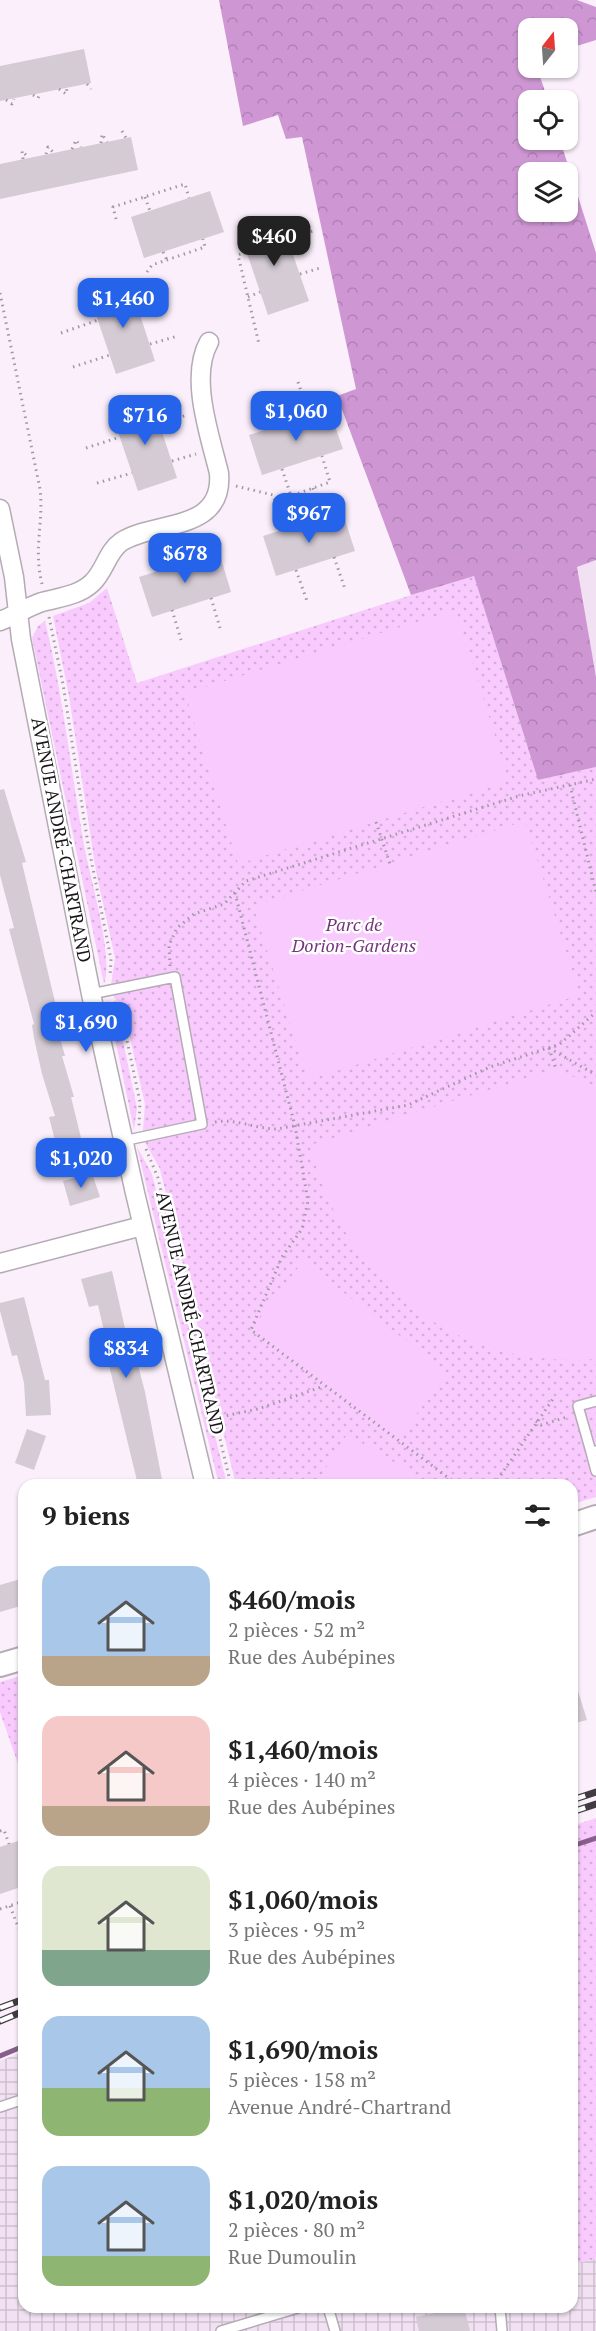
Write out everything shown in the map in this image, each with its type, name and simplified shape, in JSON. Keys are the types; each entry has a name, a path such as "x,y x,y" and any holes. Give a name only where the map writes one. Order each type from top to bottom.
{"street":[{"path":"0,621 83,590 98,576 119,544 197,518 213,503 219,489 219,473 200,375 201,358 208,342"},
{"name":"AVENUE ANDRÉ-CHARTRAND","path":"0,508 19,612 21,639 92,994 131,1136 142,1226 204,1479"},
{"path":"0,1263 142,1226"},
{"path":"578,1523 596,1517"},
{"path":"0,1665 18,1660"}],"lane":[{"path":"92,994 175,977 202,1124 131,1136"},
{"path":"596,1401 578,1406 593,1452 596,1471"},
{"path":"0,2107 18,2101"},
{"path":"220,2331 281,2313"},
{"path":"330,2313 335,2331"},
{"path":"500,2313 502,2331"}],"path":[{"path":"87,84 91,89"},
{"path":"59,89 66,94 67,88"},
{"path":"33,95 39,98 40,93"},
{"path":"6,100 12,104 14,99"},
{"path":"122,131 126,138"},
{"path":"101,143 102,134 108,142"},
{"path":"72,149 76,140 81,147"},
{"path":"46,154 48,147 54,153"},
{"path":"23,159 22,151 29,158"},
{"path":"116,219 113,207 185,184 189,198"},
{"path":"145,197 150,210"},
{"path":"288,239 313,231"},
{"path":"147,272 152,265 206,247 202,239"},
{"path":"163,252 166,260"},
{"path":"246,252 238,255 259,344"},
{"path":"300,274 320,268"},
{"path":"248,297 260,292"},
{"path":"0,293 40,489 36,551 42,582"},
{"path":"138,307 171,296"},
{"path":"61,333 98,320"},
{"path":"150,344 178,336"},
{"path":"73,367 110,355"},
{"path":"298,382 309,415"},
{"path":"255,396 268,429"},
{"path":"160,424 191,414"},
{"path":"87,448 120,437"},
{"path":"172,461 199,453"},
{"path":"275,501 330,482 322,456"},
{"path":"282,469 291,496"},
{"path":"97,483 132,473"},
{"path":"230,484 273,495 285,529"},
{"path":"313,488 322,517"},
{"path":"190,531 198,558"},
{"path":"151,543 161,570"},
{"path":"334,557 345,589"},
{"path":"296,570 307,601"},
{"path":"211,598 220,628"},
{"path":"172,610 181,640"},
{"name":"AVENUE ANDRÉ-CHARTRAND","path":"49,618 63,684 88,844 111,959 108,982"},
{"path":"171,971 169,945 177,928 194,914 224,904 246,882 519,796 596,779"},
{"path":"570,785 596,892"},
{"path":"376,822 390,864"},
{"path":"235,893 295,1126 308,1201 302,1229 282,1257 250,1330 450,1479"},
{"path":"110,996 123,1020 140,1102 131,1136"},
{"path":"229,1119 263,1129 295,1126 408,1105 490,1067 549,1048 571,1037 594,1017 596,1012"},
{"path":"549,1048 556,1069"},
{"path":"549,1048 596,1075"},
{"name":"AVENUE ANDRÉ-CHARTRAND","path":"142,1143 158,1178 229,1479"},
{"path":"214,1418 258,1409 324,1386"},
{"path":"498,1479 555,1396"},
{"path":"537,1422 541,1425 572,1415"},
{"path":"0,1831 3,1830 9,1844"},
{"path":"0,1909 18,1903"},
{"path":"10,1906 18,1926"}],"shaded area":[{"path":"596,560 596,677 576,566"},
{"path":"18,2054 18,2313 578,2313 578,2263 596,2259 596,2331 0,2331 0,2061"}],"green space":[{"path":"219,0 577,0 596,7 596,40 578,46 578,18 518,18 518,78 540,78 545,90 518,90 518,150 563,150 567,162 518,162 518,222 578,222 578,196 596,253 596,560 577,567 596,677 596,767 538,780 474,576 411,595 337,396 356,389 302,137 286,139 278,115 243,126"},
{"name":"Parc de Dorion-Gardens","path":"474,575 538,780 596,767 596,1497 578,1502 578,1479 235,1479 160,1169 146,1144 143,1130 145,1104 124,1011 114,997 111,985 115,958 96,871 69,696 53,616 89,603 107,588 137,683"},
{"path":"456,610 509,781 238,864 185,693"},
{"path":"45,621 62,705 84,845 104,936 106,971 104,984 32,638 38,626"},
{"path":"525,821 580,995 308,1080 253,906"},
{"path":"107,999 118,1017 137,1108 134,1130"},
{"path":"556,1069 596,1087 596,1359 544,1359 496,1349 452,1332 412,1307 378,1275 349,1237 326,1194 310,1145"},
{"path":"137,1147 152,1174 226,1479 218,1479"},
{"path":"303,1261 448,1373 396,1441 251,1330"},
{"path":"347,1434 417,1476 415,1479 319,1479"},
{"path":"18,1677 18,1764 0,1712 0,1682"},
{"path":"596,1818 596,2259 578,2263 578,1824"}],"building":[{"path":"84,49 91,83 0,101 0,66"},
{"path":"131,137 138,170 0,199 0,164"},
{"path":"210,191 224,232 144,258 131,217"},
{"path":"281,220 309,301 268,315 240,233"},
{"path":"130,284 155,361 116,374 90,297"},
{"path":"152,401 177,478 138,491 112,414"},
{"path":"329,409 343,449 262,475 249,435"},
{"path":"342,511 355,551 276,576 263,536"},
{"path":"219,552 231,592 152,617 139,577"},
{"path":"4,789 26,862 22,863 55,1002 50,1003 65,1056 62,1056 74,1097 71,1097 83,1146 58,1152 49,1117 55,1116 42,1074 34,1038 32,1025 34,1024 9,929 14,928 0,875 0,790"},
{"path":"92,1173 100,1197 70,1206 63,1181"},
{"path":"112,1271 129,1346 133,1346 145,1392 162,1479 137,1479 108,1361 111,1361 98,1305 89,1307 81,1279"},
{"path":"24,1297 45,1380 49,1380 51,1415 26,1416 24,1383 17,1355 12,1356 0,1311 0,1303"},
{"path":"27,1429 46,1436 34,1470 15,1463"},
{"path":"18,1580 18,1607 0,1612 0,1585"},
{"path":"578,1691 587,1720 578,1722"},
{"path":"18,1841 18,1888 0,1894 0,1847"},
{"path":"435,2313 466,2313 470,2331 419,2331 416,2317"}],"waterway":[{"path":"578,1844 596,1838"},
{"path":"0,2056 18,2048"}],"railway":[{"path":"578,1798 596,1792"},
{"path":"578,1810 596,1804"},
{"path":"0,2008 18,2001"},
{"path":"0,2021 18,2014"}]}
